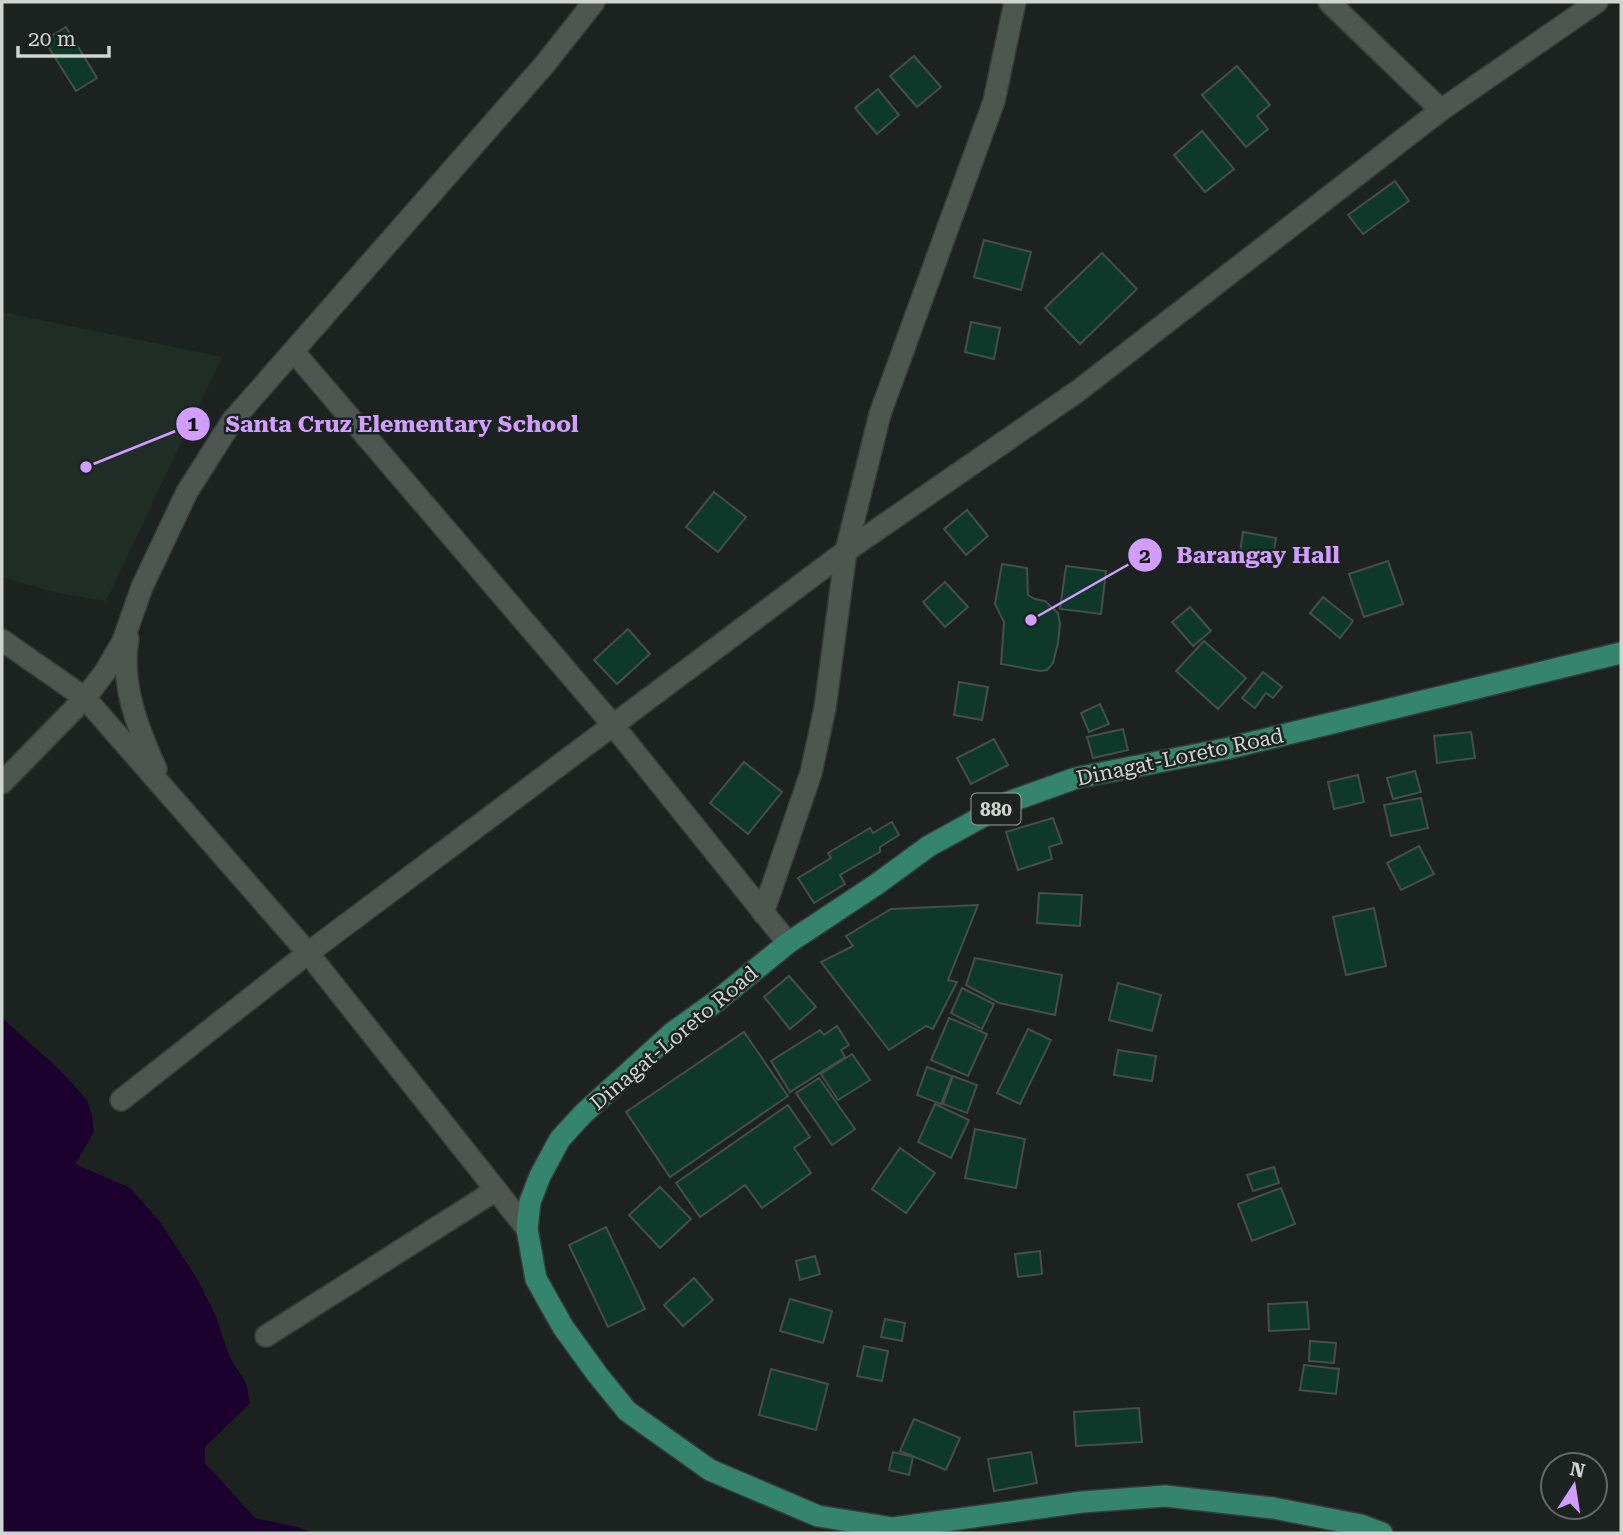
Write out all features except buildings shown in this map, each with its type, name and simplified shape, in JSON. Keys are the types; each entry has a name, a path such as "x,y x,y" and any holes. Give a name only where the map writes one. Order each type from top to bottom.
{"main road":[{"name":"Dinagat-Loreto Road","path":"1382,1533 1361,1525 1273,1508 1165,1496 1082,1502 893,1528 818,1517 710,1470 628,1411 563,1327 536,1279 527,1229 530,1202 560,1139 583,1114 673,1033 788,943 929,846 978,818 1037,791 1076,778 1213,752 1621,653"}],"street":[{"path":"2,783 85,698 105,672 123,641 142,587 187,492 232,421 545,64 594,2"},
{"path":"763,913 811,773 825,708 846,551 880,414 994,101 1015,2"},
{"path":"1329,2 1441,110"},
{"path":"121,1100 308,953 613,724 846,551 1078,391 1441,110 1597,2"},
{"path":"293,352 613,724 788,943"},
{"path":"131,617 124,657 131,702 137,726 160,779 173,798"},
{"path":"2,640 85,698 308,953 527,1229"},
{"path":"266,1336 496,1191"}],"shaded area":[{"path":"2,312 222,357 106,601 56,593 2,577"},
{"path":"2,1018 62,1072 87,1100 94,1132 75,1164 130,1188 160,1222 196,1277 215,1314 230,1358 246,1383 250,1403 205,1447 205,1463 255,1518 313,1533 2,1533"}],"place":[{"name":"Santa Cruz Elementary School","path":"86,467"},
{"name":"Barangay Hall","path":"1031,620"}]}
